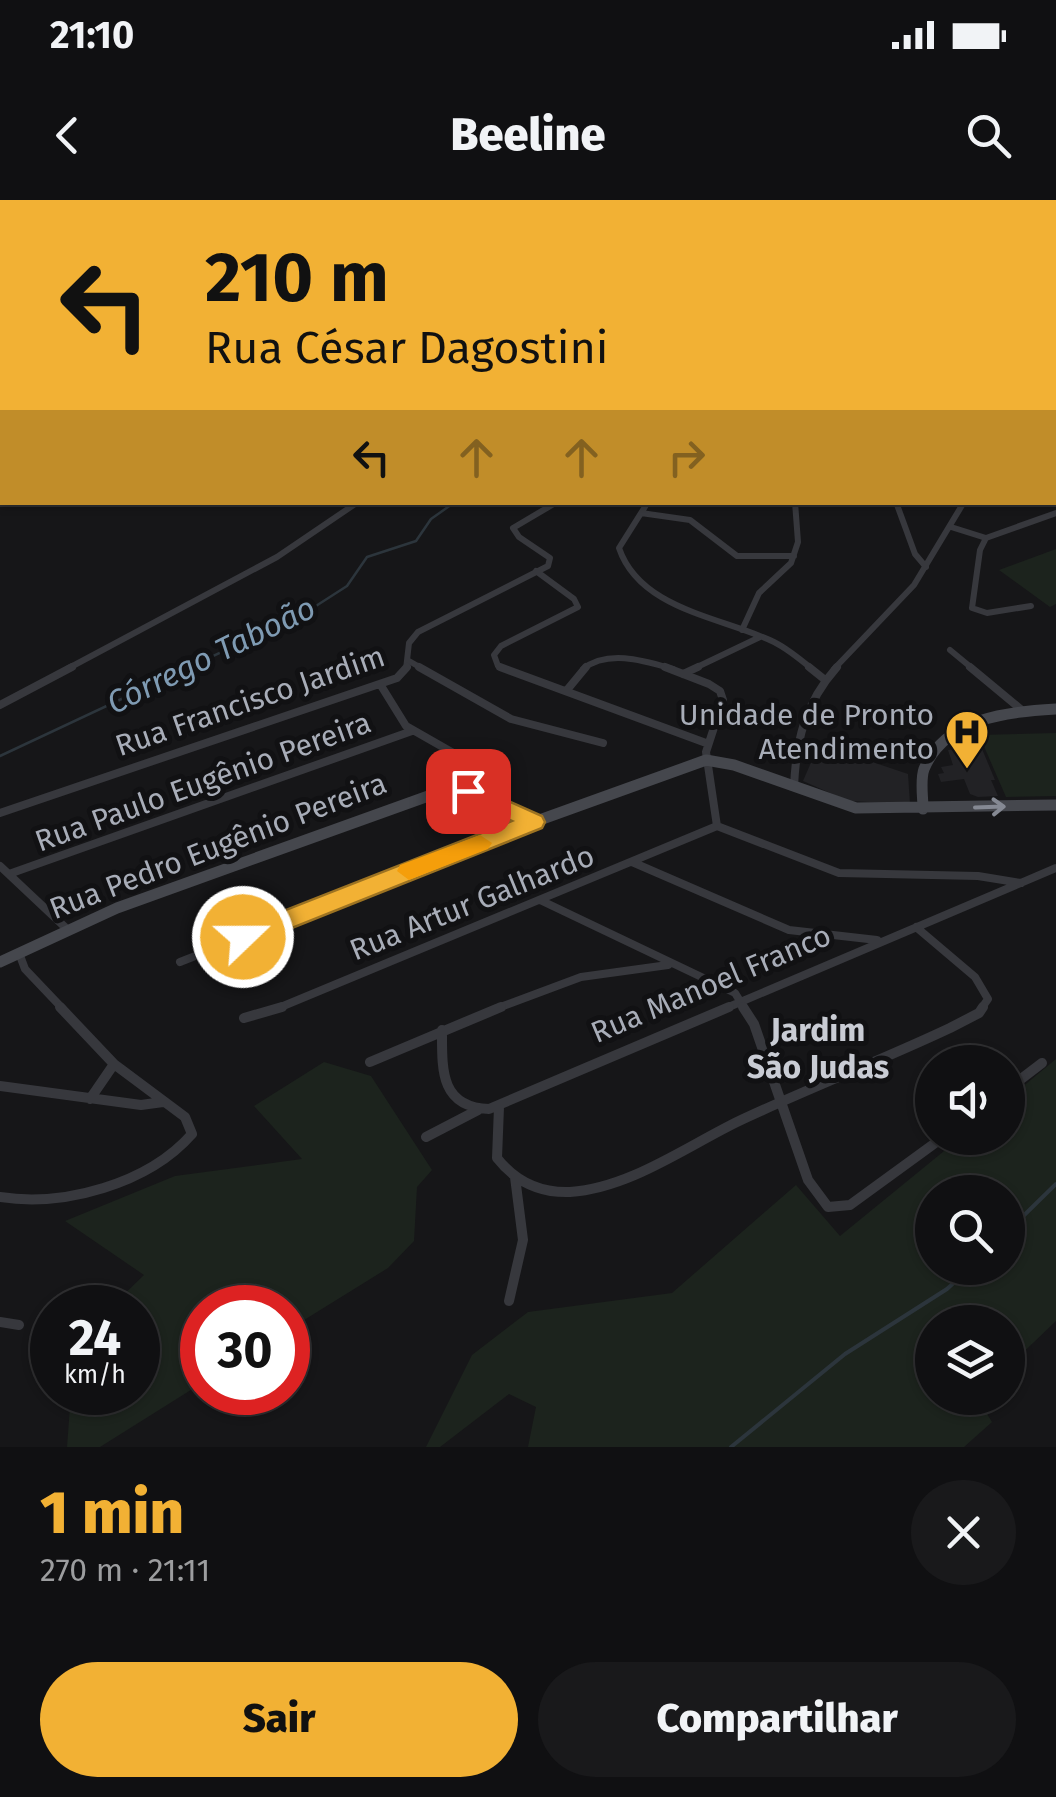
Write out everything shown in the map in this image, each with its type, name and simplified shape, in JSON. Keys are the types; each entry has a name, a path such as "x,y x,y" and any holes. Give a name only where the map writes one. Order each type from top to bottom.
{"main road":[{"path":"922,200 938,200"}],"street":[{"path":"0,705 277,557 354,505"},
{"path":"552,505 513,528 519,537 550,558 548,566 536,572 574,599 578,607 502,646 494,659 502,669 706,743"},
{"path":"646,505 619,548 630,572 663,596 786,649 824,679"},
{"path":"742,630 759,593 784,572 794,556 798,531 795,505"},
{"path":"897,505 910,542 926,567"},
{"path":"794,786 798,727 809,700 824,679 906,595 962,505"},
{"path":"640,513 690,520 737,556 794,556"},
{"path":"951,527 986,538 1056,513"},
{"path":"986,538 980,550 972,608 987,613 1031,606"},
{"path":"910,542 932,558"},
{"name":"Rua Francisco Jardim","path":"0,813 403,674 409,643 425,627 536,572"},
{"path":"684,674 761,636"},
{"path":"950,650 1022,711"},
{"path":"566,690 589,663 610,657 631,658 715,687 723,696 706,743 706,760 717,826 839,873 978,876 1021,883"},
{"path":"408,661 511,719 603,743"},
{"path":"380,684 400,719 412,731 466,758 470,768 458,789 534,822"},
{"path":"923,809 923,770 959,727 980,718 1056,709"},
{"name":"Rua Paulo Eugênio Pereira","path":"9,874 412,731"},
{"path":"180,962 534,822 706,760 734,764 856,808 1056,805"},
{"name":"Rua Pedro Eugênio Pereira","path":"2,961 67,929 416,797 458,789"},
{"name":"Rua Artur Galhardo","path":"244,1018 260,1016 717,826"},
{"path":"632,862 789,930 878,940"},
{"path":"0,866 67,929"},
{"name":"Rua Manoel Franco","path":"426,1137 478,1110 498,1106 878,940 916,928 1056,868"},
{"path":"540,900 670,964 726,986 740,1000 769,1062 779,1103 808,1180 828,1207 850,1206 919,1155"},
{"path":"498,1106 497,1158 515,1177 527,1185 562,1192 596,1187 911,1048 986,1007 988,999 981,983 916,928"},
{"path":"0,1197 28,1201 61,1199 110,1182 176,1150 189,1140 192,1127 114,1064 25,969 19,954"},
{"path":"2,961 25,969"},
{"path":"370,1062 581,977 670,964"},
{"path":"442,1030 445,1084 455,1100 478,1110"},
{"path":"90,1099 114,1064"},
{"path":"1025,1076 1042,1064"},
{"path":"0,1086 141,1105 163,1102"},
{"path":"509,1301 526,1225 515,1177"},
{"path":"0,1322 19,1325"}],"shaded area":[{"path":"1056,549 1056,604 1050,607 999,570"},
{"path":"1056,733 1056,796 1006,797 979,735"},
{"name":"Unidade de Pronto Atendimento","path":"977,737 998,796 978,797 970,794 964,779 941,782 938,774 944,773 941,767 953,765 948,750 964,748 960,738"},
{"path":"819,744 908,774 910,804 848,801 803,781"},
{"path":"1056,1059 1056,1321 1025,1351 1025,1305 915,1305 915,1415 988,1415 992,1422 964,1447 528,1447 536,1407 509,1394 440,1447 426,1447 472,1355 528,1312 672,1293 796,1185 840,1236 939,1155 1025,1155 1025,1085"},
{"path":"324,1062 371,1076 432,1170 417,1187 414,1241 388,1268 310,1316 310,1285 180,1285 180,1397 160,1409 160,1285 134,1285 144,1275 65,1221 175,1176 302,1159 254,1106"},
{"path":"69,1415 151,1415 100,1447 67,1447"}],"waterway":[{"name":"Córrego Taboão","path":"0,756 305,613 347,586 367,557 416,541 431,519 451,505"},
{"path":"1025,1214 1056,1184"},
{"path":"731,1447 845,1354 951,1285"}],"slow traffic":[{"path":"409,871 480,843"}],"place":[{"name":"Unidade de Pronto Atendimento","path":"967,770"}],"district":[{"name":"Jardim São Judas","path":"818,1048"}],"route":[{"path":"243,937 534,822 468,791"}]}
